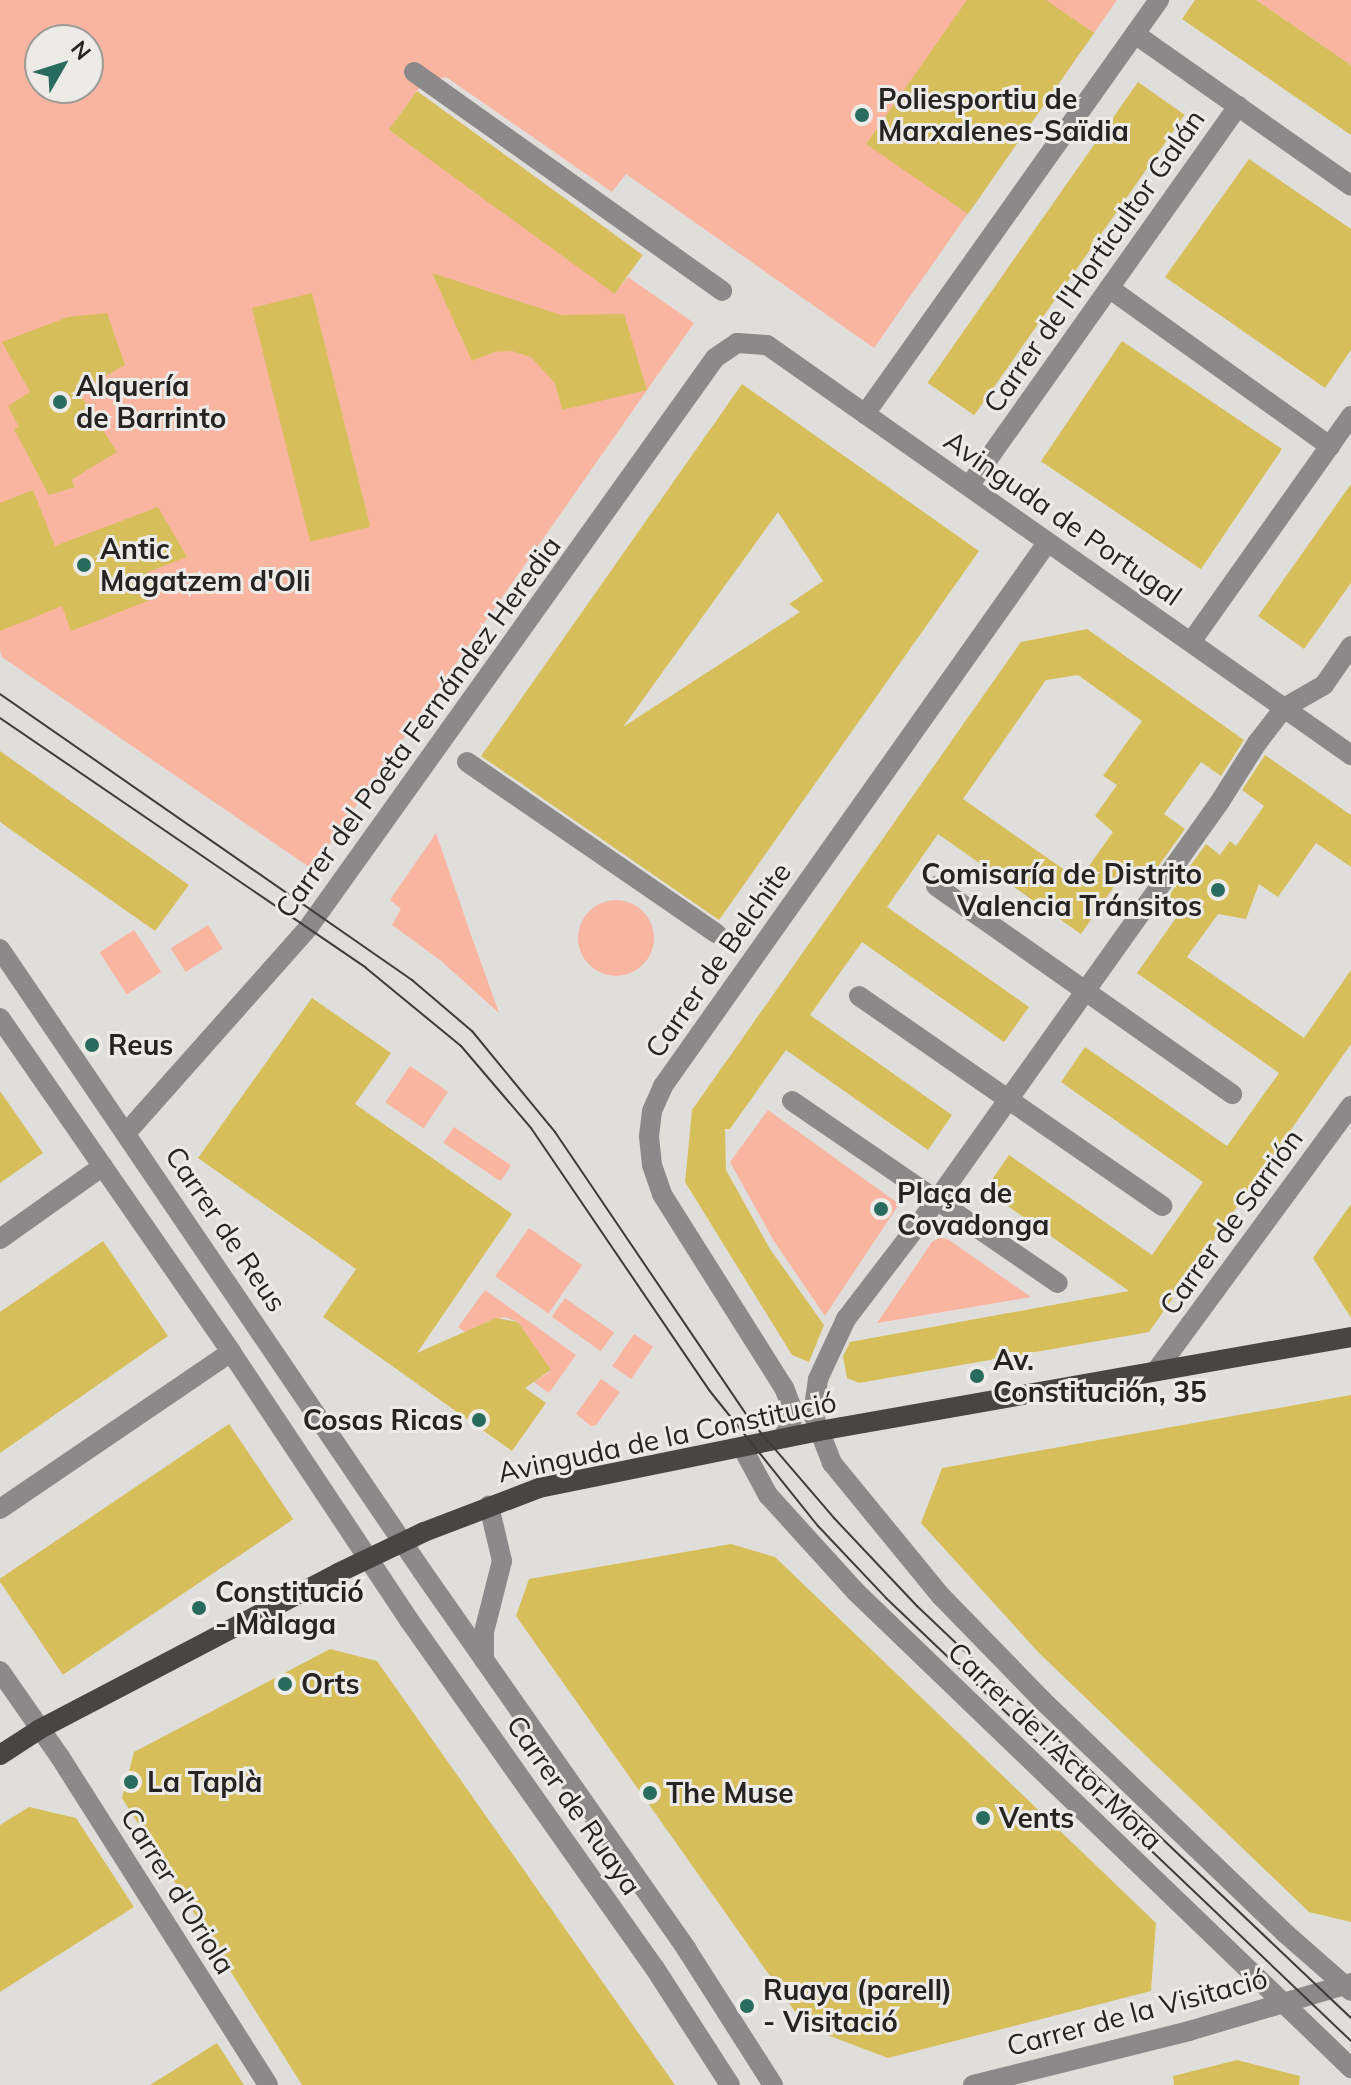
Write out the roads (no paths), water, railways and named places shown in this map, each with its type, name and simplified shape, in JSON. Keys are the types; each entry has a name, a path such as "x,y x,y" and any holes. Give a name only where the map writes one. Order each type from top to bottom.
{"main road":[{"name":"Avinguda de la Constitució","path":"0,1755 40,1729 404,1541 539,1488 819,1431 1351,1337"}],"street":[{"path":"865,414 1159,0"},
{"path":"1135,34 1351,186"},
{"path":"414,72 722,291"},
{"name":"Carrer de l'Horticultor Galán","path":"969,486 1238,106"},
{"path":"1109,288 1330,446"},
{"name":"Avinguda de Portugal","path":"737,343 767,345 1351,755"},
{"name":"Carrer del Poeta Fernández Heredia","path":"127,1132 308,928 715,358 737,343"},
{"path":"1191,642 1351,416"},
{"name":"Carrer de Belchite","path":"782,1438 791,1424 793,1411 784,1388 662,1194 652,1165 649,1136 652,1111 663,1086 1047,543"},
{"path":"819,1431 813,1414 818,1379 846,1319 937,1200 1284,708 1324,685 1351,646"},
{"path":"467,762 717,934"},
{"path":"936,886 1232,1094"},
{"name":"Carrer de Reus","path":"0,949 404,1541"},
{"path":"859,996 1162,1206"},
{"path":"0,1018 231,1352 369,1559"},
{"path":"792,1101 1058,1283"},
{"name":"Carrer de Sarrión","path":"1156,1371 1351,1106"},
{"path":"0,1239 103,1166"},
{"path":"0,1509 231,1352"},
{"path":"784,1388 801,1393 818,1379"},
{"name":"Carrer de l'Actor Mora","path":"819,1431 832,1463 941,1596 1042,1700 1285,1933 1349,1986"},
{"name":"Carrer de l'Actor Mora","path":"742,1447 768,1495 856,1592 1351,2068"},
{"path":"484,1660 484,1632 501,1570 500,1546 489,1506"},
{"name":"Carrer de Ruaya","path":"404,1541 695,1963 773,2085"},
{"name":"Carrer de Ruaya","path":"369,1559 654,1967 730,2085"},
{"name":"Carrer d'Oriola","path":"0,1671 268,2085"},
{"name":"Carrer de la Visitació","path":"976,2085 1189,2031 1316,1992 1349,1986"}],"tram line":[{"path":"0,694 412,980 472,1031 555,1132 750,1420 834,1518 917,1606 1351,2018"},
{"path":"0,718 366,968 461,1046 531,1128 709,1390 818,1526 886,1598 1351,2041"}],"place":[{"name":"Poliesportiu de Marxalenes-Saïdia","path":"862,115"},
{"name":"Alquería de Barrinto","path":"60,402"},
{"name":"Antic Magatzem d'Oli","path":"84,565"},
{"name":"Comisaría de Distrito Valencia Tránsitos","path":"1218,890"},
{"name":"Reus","path":"92,1045"},
{"name":"Plaça de Covadonga","path":"881,1209"},
{"name":"Av. Constitución, 35","path":"977,1376"},
{"name":"Cosas Ricas","path":"479,1420"},
{"name":"Constitució - Màlaga","path":"199,1608"},
{"name":"Orts","path":"285,1684"},
{"name":"La Taplà","path":"131,1782"},
{"name":"The Muse","path":"650,1793"},
{"name":"Vents","path":"983,1818"},
{"name":"Ruaya (parell) - Visitació","path":"747,2006"}]}
